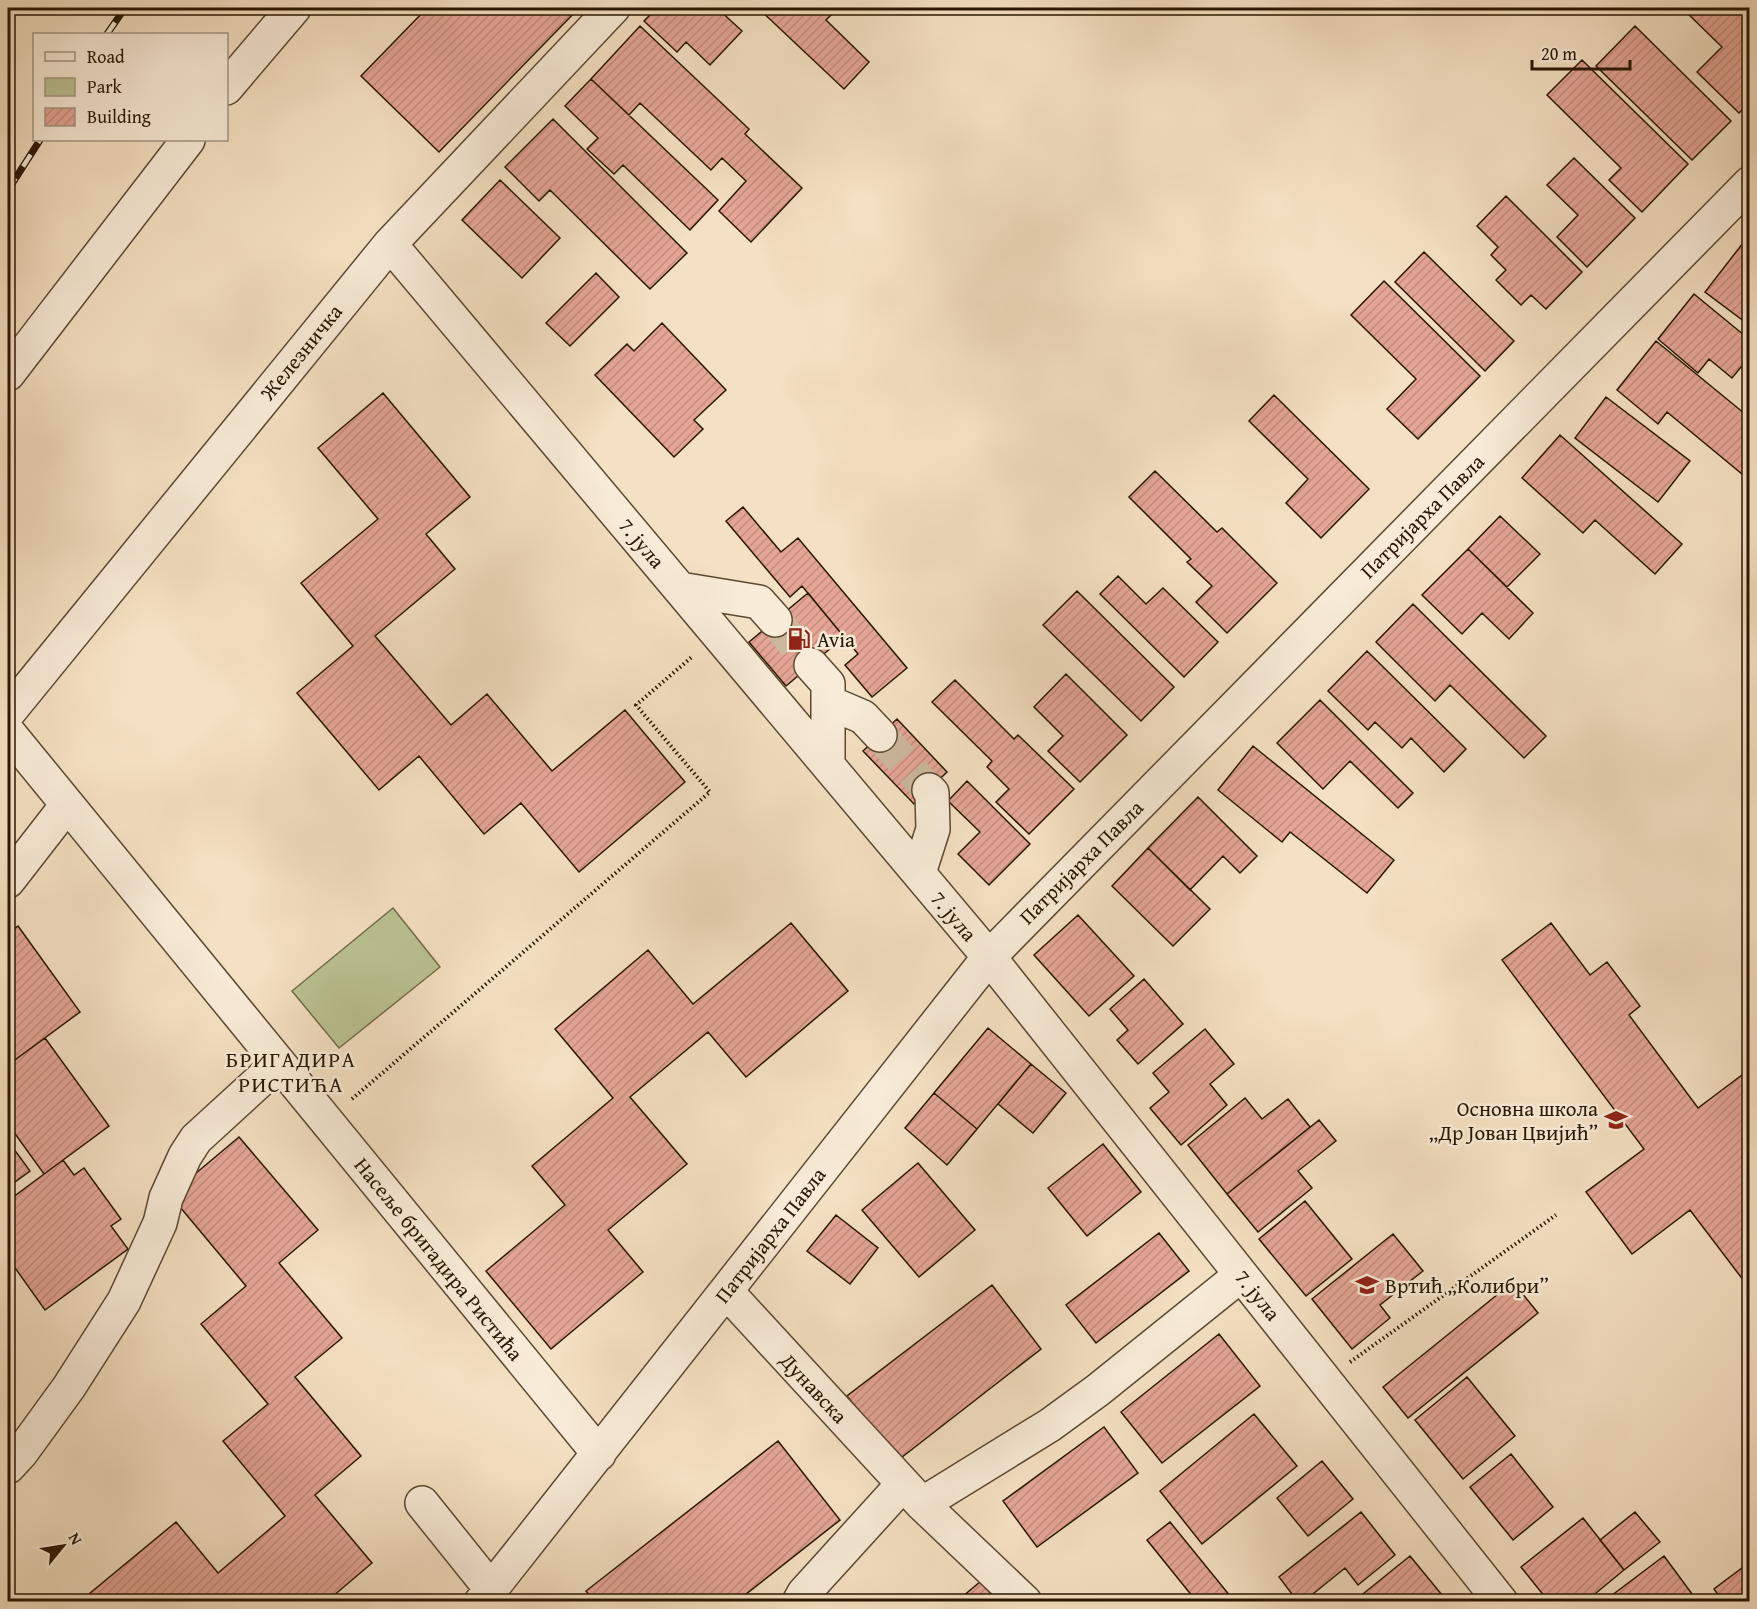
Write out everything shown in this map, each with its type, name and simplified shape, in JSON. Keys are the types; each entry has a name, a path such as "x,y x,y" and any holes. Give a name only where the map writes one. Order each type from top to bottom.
{"street":[{"path":"228,86 294,8"},
{"name":"Железничка","path":"8,713 390,243 613,8"},
{"path":"8,374 187,141"},
{"name":"Патријарха Павла","path":"486,1595 989,957 1749,183"},
{"name":"7. јула","path":"390,243 989,957 1501,1602"},
{"path":"680,589 759,602 775,620"},
{"path":"812,665 828,684 828,765"},
{"path":"828,702 863,717 880,735"},
{"name":"Насеље бригадира Ристића","path":"8,732 599,1454"},
{"path":"919,873 933,829 932,793 929,790"},
{"path":"8,881 67,805"},
{"path":"8,1467 21,1453 69,1387 124,1301 160,1223 166,1198 185,1156 196,1139 279,1063"},
{"path":"799,1602 804,1593 912,1494 1050,1425 1098,1390 1241,1275"},
{"name":"Дунавска","path":"726,1291 912,1494 1025,1602"},
{"path":"422,1503 486,1595"}],"path":[{"path":"326,1121 710,792 636,705 718,635"},
{"path":"1325,1380 1556,1215"}],"green space":[{"path":"393,908 440,967 339,1048 292,991"}],"building":[{"path":"427,8 579,8 439,152 361,76"},
{"path":"657,8 717,8 742,31 710,65 686,42 677,52 644,21"},
{"path":"758,8 831,8 835,11 826,20 869,62 844,89"},
{"path":"1682,8 1745,8 1750,12 1750,102 1739,113 1697,72 1722,47"},
{"path":"640,26 749,129 745,134 802,188 751,242 719,211 746,181 722,158 711,170 640,103 629,115 591,79"},
{"path":"1635,26 1731,121 1692,160 1596,66"},
{"path":"1582,60 1688,164 1642,212 1609,180 1621,168 1547,95"},
{"path":"591,79 718,200 690,230 623,165 614,174 587,149 598,138 565,106"},
{"path":"553,119 687,253 650,289 550,190 539,201 505,167"},
{"path":"1574,158 1635,218 1587,267 1557,237 1578,215 1547,185"},
{"path":"500,180 560,238 522,278 462,220"},
{"path":"1506,196 1582,272 1546,309 1531,295 1521,305 1496,280 1506,270 1491,255 1498,247 1477,226"},
{"path":"1750,234 1750,316 1745,322 1705,292"},
{"path":"1424,252 1514,341 1485,371 1395,282"},
{"path":"596,273 619,297 570,346 546,323"},
{"path":"1384,281 1480,376 1418,439 1387,409 1416,379 1351,315"},
{"path":"1694,294 1750,340 1750,374 1741,367 1732,378 1709,359 1698,373 1658,339"},
{"path":"662,323 726,390 694,420 703,429 674,457 595,375 627,344 634,351"},
{"path":"1656,341 1750,418 1750,465 1742,474 1667,412 1658,424 1617,390"},
{"path":"383,393 470,497 426,534 455,569 375,636 451,725 487,694 552,771 625,710 685,782 579,872 521,803 484,834 419,756 379,790 297,693 353,646 301,583 378,519 318,448"},
{"path":"1274,395 1369,489 1321,538 1286,503 1308,479 1249,421"},
{"path":"1606,397 1690,461 1658,502 1575,438"},
{"path":"1560,435 1682,544 1655,574 1595,520 1583,533 1522,478"},
{"path":"1155,471 1217,532 1222,528 1277,583 1227,633 1196,602 1212,586 1187,562 1191,559 1129,497"},
{"path":"743,507 781,552 798,538 907,668 872,697 845,665 858,654 802,586 790,597 726,521"},
{"path":"1500,516 1540,554 1507,587 1468,549"},
{"path":"1468,549 1533,613 1509,639 1482,613 1462,634 1422,595"},
{"path":"1118,576 1146,604 1163,588 1218,642 1184,677 1100,594"},
{"path":"1077,591 1174,687 1141,721 1043,625"},
{"path":"808,593 844,637 786,686 749,642"},
{"path":"1413,604 1546,736 1524,758 1450,685 1435,701 1376,642"},
{"path":"1367,651 1466,749 1444,772 1411,738 1402,748 1375,722 1368,730 1328,691"},
{"path":"1066,674 1127,735 1080,782 1048,751 1063,736 1034,707"},
{"path":"955,680 1014,739 1018,735 1074,789 1029,834 996,802 1009,789 987,767 992,761 932,702"},
{"path":"1320,700 1413,793 1398,808 1350,761 1323,789 1277,743"},
{"path":"897,719 947,772 914,804 863,751"},
{"path":"1253,746 1394,860 1367,893 1290,832 1282,842 1218,790"},
{"path":"967,781 1030,844 989,885 958,854 980,832 948,801"},
{"path":"1198,797 1257,856 1240,873 1223,856 1190,890 1148,848"},
{"path":"1148,848 1210,909 1173,946 1112,886"},
{"path":"1078,915 1134,976 1089,1016 1034,955"},
{"path":"791,923 848,991 746,1077 708,1032 630,1097 687,1164 608,1230 643,1272 551,1349 486,1271 565,1205 532,1166 613,1098 555,1029 648,950 693,1004"},
{"path":"1551,923 1590,975 1607,962 1640,1006 1629,1015 1698,1108 1750,1069 1750,1289 1690,1210 1632,1254 1586,1192 1644,1149 1502,960"},
{"path":"18,926 80,1012 8,1065 8,933"},
{"path":"1144,979 1183,1024 1138,1064 1117,1040 1128,1030 1110,1009"},
{"path":"988,1028 1031,1064 977,1129 934,1093"},
{"path":"1205,1029 1234,1064 1210,1084 1227,1105 1181,1145 1150,1108 1169,1092 1153,1073"},
{"path":"45,1038 109,1126 44,1174 8,1124 8,1065"},
{"path":"1031,1064 1066,1093 1033,1133 998,1104"},
{"path":"934,1093 977,1129 947,1165 905,1128"},
{"path":"1245,1098 1262,1119 1288,1099 1310,1127 1227,1194 1188,1145"},
{"path":"1319,1120 1336,1141 1298,1171 1312,1188 1258,1232 1227,1194"},
{"path":"239,1137 318,1230 279,1263 342,1338 295,1377 361,1456 315,1495 372,1563 326,1602 85,1602 83,1599 176,1522 218,1573 285,1516 223,1441 268,1404 201,1324 246,1286 170,1195"},
{"path":"8,1141 30,1171 8,1187"},
{"path":"1103,1144 1141,1192 1087,1236 1048,1188"},
{"path":"63,1160 74,1175 84,1168 121,1219 111,1226 128,1249 45,1310 8,1258 8,1201"},
{"path":"918,1163 975,1230 919,1277 862,1210"},
{"path":"1305,1201 1352,1259 1306,1296 1259,1239"},
{"path":"836,1215 878,1248 850,1284 807,1251"},
{"path":"1159,1233 1189,1271 1096,1343 1066,1305"},
{"name":"Вртић „Колибри”","path":"1393,1234 1423,1271 1380,1305 1390,1318 1352,1349 1312,1299"},
{"path":"1513,1282 1538,1313 1408,1418 1383,1387"},
{"path":"992,1285 1041,1349 897,1461 847,1396"},
{"path":"1219,1334 1260,1386 1162,1463 1121,1412"},
{"path":"1467,1377 1515,1436 1463,1479 1415,1420"},
{"path":"1254,1414 1297,1466 1202,1544 1160,1491"},
{"path":"1104,1427 1138,1473 1037,1547 1003,1501"},
{"path":"778,1441 840,1520 736,1602 595,1602 586,1591"},
{"path":"1511,1454 1553,1507 1513,1540 1470,1487"},
{"path":"1322,1461 1353,1499 1308,1536 1277,1498"},
{"path":"1361,1512 1395,1555 1358,1585 1345,1568 1303,1602 1298,1602 1279,1577"},
{"path":"1635,1512 1660,1542 1624,1570 1600,1540"},
{"path":"1583,1518 1624,1570 1585,1602 1549,1602 1521,1567"},
{"path":"1170,1522 1235,1602 1197,1602 1147,1540"},
{"path":"1410,1556 1442,1595 1434,1602 1353,1602"},
{"path":"1664,1556 1698,1602 1603,1602"},
{"path":"1750,1562 1750,1602 1723,1602 1714,1589"},
{"path":"981,1581 997,1602 956,1602"}],"tunnel":[{"path":"775,620 811,665"},
{"path":"880,735 929,790"}],"railway":[{"path":"108,33 125,8"},
{"path":"8,190 39,141"}],"place":[{"name":"Avia","path":"799,639"},
{"name":"Основна школа „Др Јован Цвијић”","path":"1616,1120"},
{"name":"Вртић „Колибри”","path":"1367,1285"}],"district":[{"name":"БРИГАДИРА РИСТИЋА","path":"291,1072"}]}
